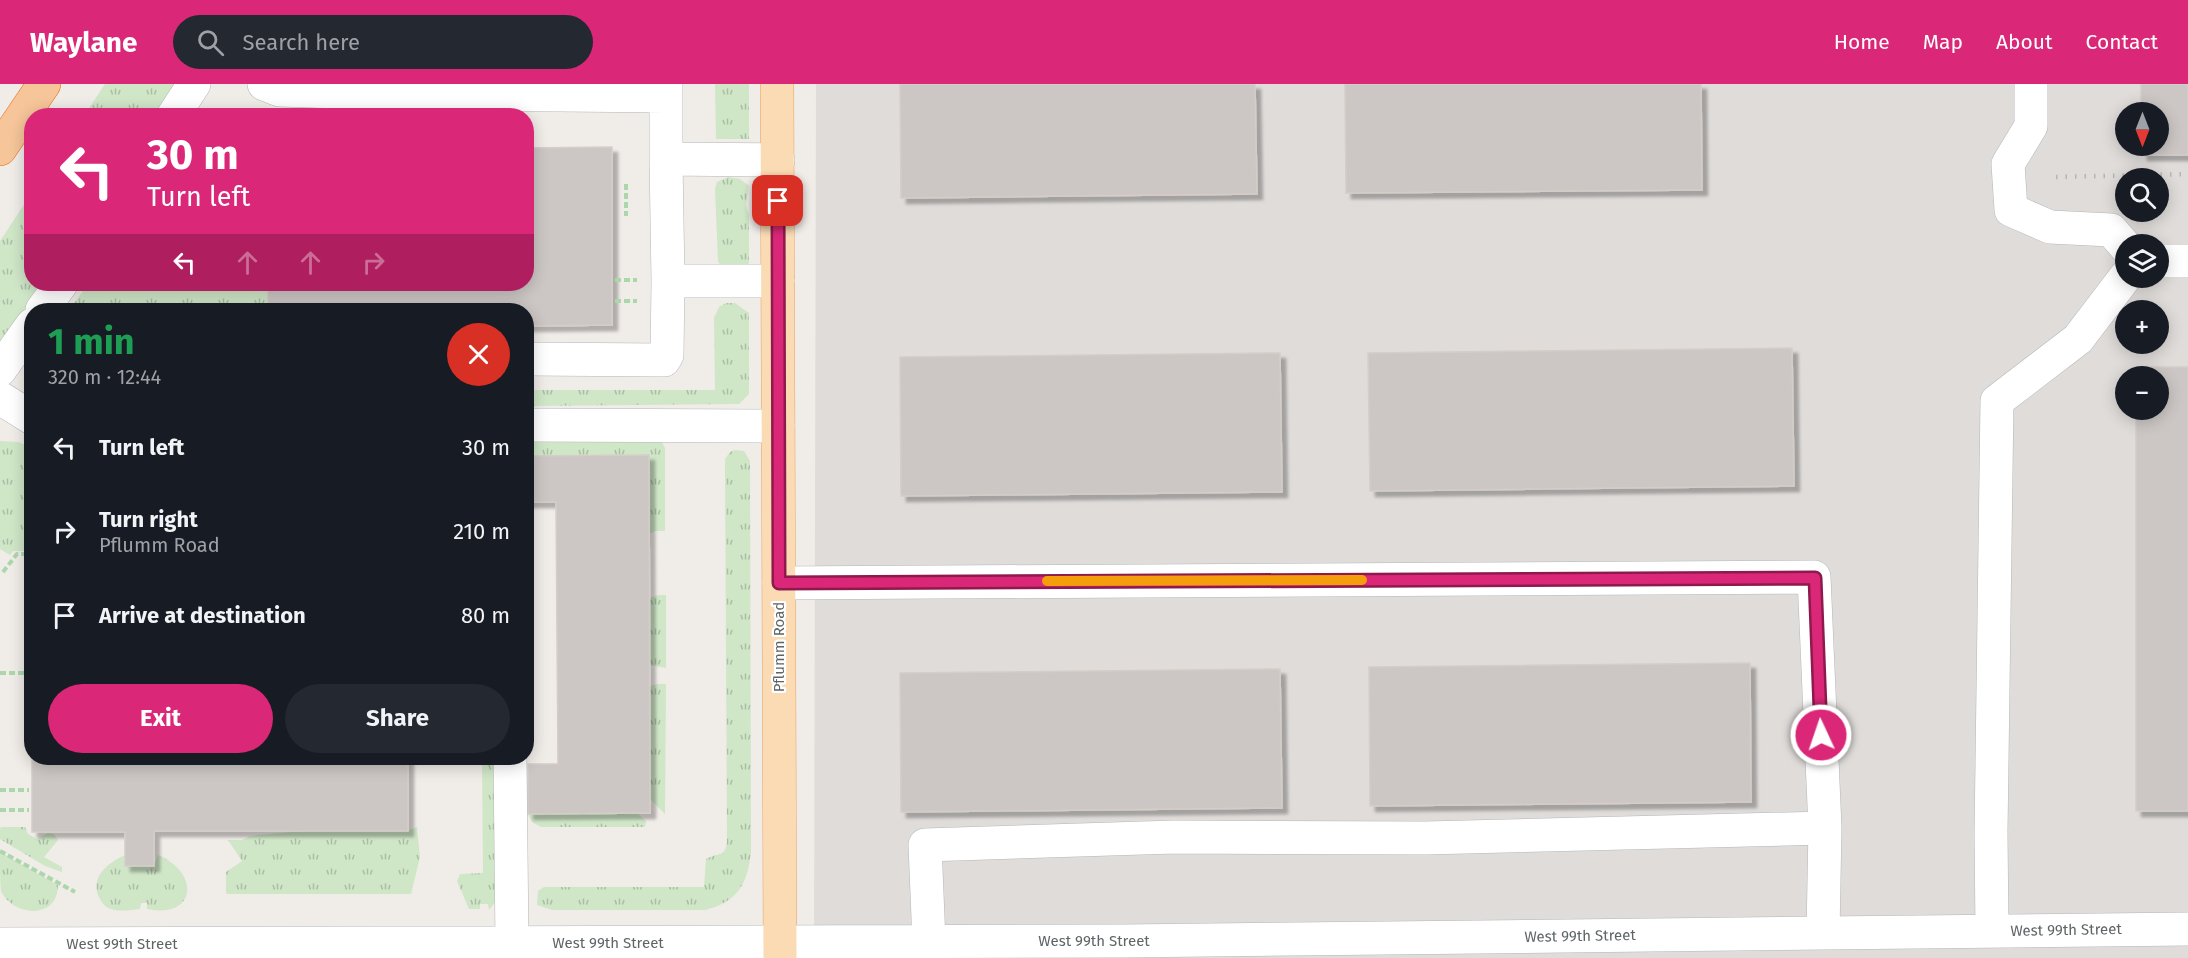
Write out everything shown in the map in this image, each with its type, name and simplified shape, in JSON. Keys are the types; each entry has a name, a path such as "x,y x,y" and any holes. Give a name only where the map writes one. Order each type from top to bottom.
{"highway":[{"path":"28,108 44,84"},
{"path":"0,149 24,114"}],"main road":[{"name":"Pflumm Road","path":"777,84 780,951"}],"street":[{"path":"178,108 194,84"},
{"path":"264,84 279,90 372,88 666,90 666,159 654,281 667,355 664,360 534,359"},
{"path":"2031,84 2031,126 2008,164 2011,210 2050,227 2111,230 2115,235"},
{"path":"666,159 777,160"},
{"path":"2169,261 2188,261"},
{"path":"654,281 778,281"},
{"path":"1992,931 1991,833 1997,401 2078,339 2117,288"},
{"path":"0,370 24,336"},
{"path":"0,398 24,413"},
{"path":"534,425 778,426"},
{"path":"779,583 1815,578 1825,828 1823,933"},
{"path":"510,765 512,943"},
{"path":"929,942 925,845 1174,837 1426,838 1825,828"},
{"name":"West 99th Street","path":"0,944 125,951 512,943 780,951 929,942 1125,950 1651,947 1823,933 1992,931 2133,944 2188,929"}],"path":[{"path":"626,184 626,216"},
{"path":"615,280 654,281"},
{"path":"615,301 640,301"},
{"path":"3,572 16,554 24,554"},
{"path":"0,673 24,673"},
{"path":"0,790 29,790"},
{"path":"0,810 29,810"},
{"path":"0,851 75,892"}],"shaded area":[{"path":"816,84 2188,84 2188,958 814,958"}],"green space":[{"path":"105,84 176,84 160,108 89,108"},
{"path":"715,84 749,84 749,139 716,139"},
{"path":"728,177 740,179 749,186 746,205 749,215 749,263 745,267 721,266 718,261 715,189 717,182"},
{"path":"24,205 24,291 37,291 29,303 24,303 24,310 0,344 0,241"},
{"path":"83,291 268,291 268,303 74,303"},
{"path":"726,303 735,303 749,313 749,394 739,404 534,406 534,390 715,390 714,318 719,307"},
{"path":"660,439 665,448 665,531 655,531 649,534 648,455 534,456 534,441"},
{"path":"0,441 18,442 24,444 24,551 13,551 10,555 0,549"},
{"path":"744,451 750,461 751,851 744,882 726,902 705,910 552,910 537,905 538,891 544,887 704,887 706,859 726,849 725,459 730,452"},
{"path":"666,595 666,668 649,665 649,598"},
{"path":"666,684 665,814 650,799 649,686"},
{"path":"482,765 497,765 496,901 489,910 488,904 480,904 480,909 469,909 457,881 460,874 483,873"},
{"path":"637,813 646,821 645,827 541,827 532,822 528,814"},
{"path":"25,827 28,834 37,839 48,833 54,834 58,840 44,857 62,867 62,872 45,866 0,839 0,828"},
{"path":"417,827 420,857 411,894 227,894 226,892 226,872 242,861 228,840 301,831 408,831"},
{"path":"0,852 58,885 56,896 51,904 34,911 24,910 7,900 1,891"},
{"path":"125,855 125,866 154,866 158,855 172,863 181,872 186,883 187,892 183,901 175,907 163,910 147,909 147,903 141,903 140,909 121,911 106,907 98,895 97,881 108,865"}],"building":[{"path":"900,84 1255,84 1257,194 901,198"},
{"path":"1345,84 1701,84 1702,190 1346,193"},
{"path":"2141,84 2188,84 2188,155 2169,155 2169,102 2141,102"},
{"path":"612,147 612,325 534,326 534,303 268,303 268,291 534,291 534,148"},
{"path":"1792,348 1794,486 1370,491 1368,353"},
{"path":"1280,353 1282,492 901,496 900,357"},
{"path":"2169,367 2188,367 2188,811 2136,811 2136,420 2169,420"},
{"path":"649,455 650,813 528,814 528,765 558,764 556,502 534,502 534,456"},
{"path":"1750,663 1751,802 1370,806 1369,667"},
{"path":"1280,669 1282,808 901,812 900,673"},
{"path":"32,765 408,765 408,831 154,831 154,866 125,866 125,832 32,832"}],"railway":[{"path":"2056,177 2188,174"}],"slow traffic":[{"path":"1047,581 1362,580"}],"route":[{"path":"778,201 779,583 1815,578 1821,735"}]}
